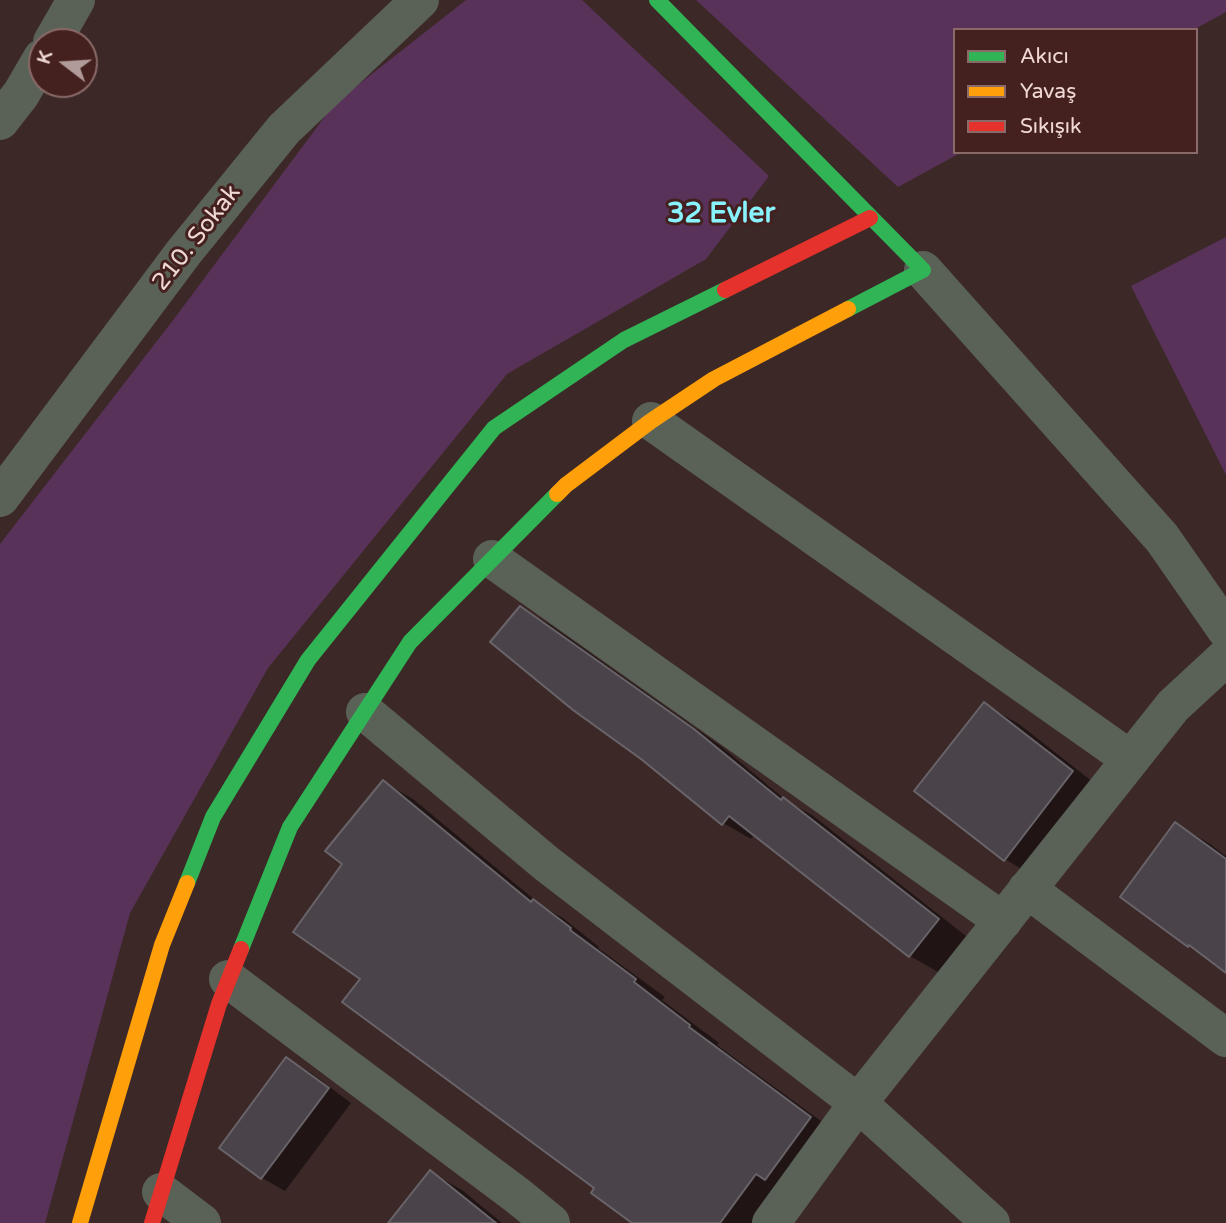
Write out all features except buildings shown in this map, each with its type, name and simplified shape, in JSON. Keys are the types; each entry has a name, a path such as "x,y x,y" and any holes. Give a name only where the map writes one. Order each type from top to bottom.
{"main road":[{"path":"156,1208 219,1004 290,827 410,642 566,485 651,421 715,379 923,270 657,0"},
{"path":"80,1223 162,945 213,817 308,660 494,428 624,340 870,218"}],"street":[{"path":"60,28 76,0"},
{"name":"210. Sokak","path":"0,498 184,252 284,130 419,0"},
{"path":"0,121 28,82"},
{"path":"923,270 1162,538 1226,630"},
{"path":"651,421 1130,759"},
{"path":"492,559 1003,921"},
{"path":"771,1223 858,1103 1130,759 1173,706 1226,657"},
{"path":"365,712 547,864 858,1103 991,1223"},
{"path":"1027,890 1226,1038"},
{"path":"228,979 551,1223"},
{"path":"156,1208 202,1223"}],"shaded area":[{"path":"466,0 582,0 769,176 706,259 507,374 268,668 130,913 45,1223 0,1223 0,544 174,319 335,103"},
{"path":"696,0 1226,0 1226,12 1197,28 953,28 953,154 958,154 898,187"},
{"path":"1226,237 1226,475 1131,286"}],"traffic: fast":[{"path":"657,0 923,270 848,309"},
{"path":"187,883 213,817 308,660 494,428 624,340 725,290"},
{"path":"241,949 290,827 410,642 557,494"}],"traffic: slow":[{"path":"557,494 651,421 714,379 848,309"},
{"path":"80,1223 162,945 187,883"}],"traffic: jam":[{"path":"725,290 870,218"},
{"path":"152,1223 219,1004 241,949"}],"district":[{"name":"32 Evler","path":"721,215"}]}
